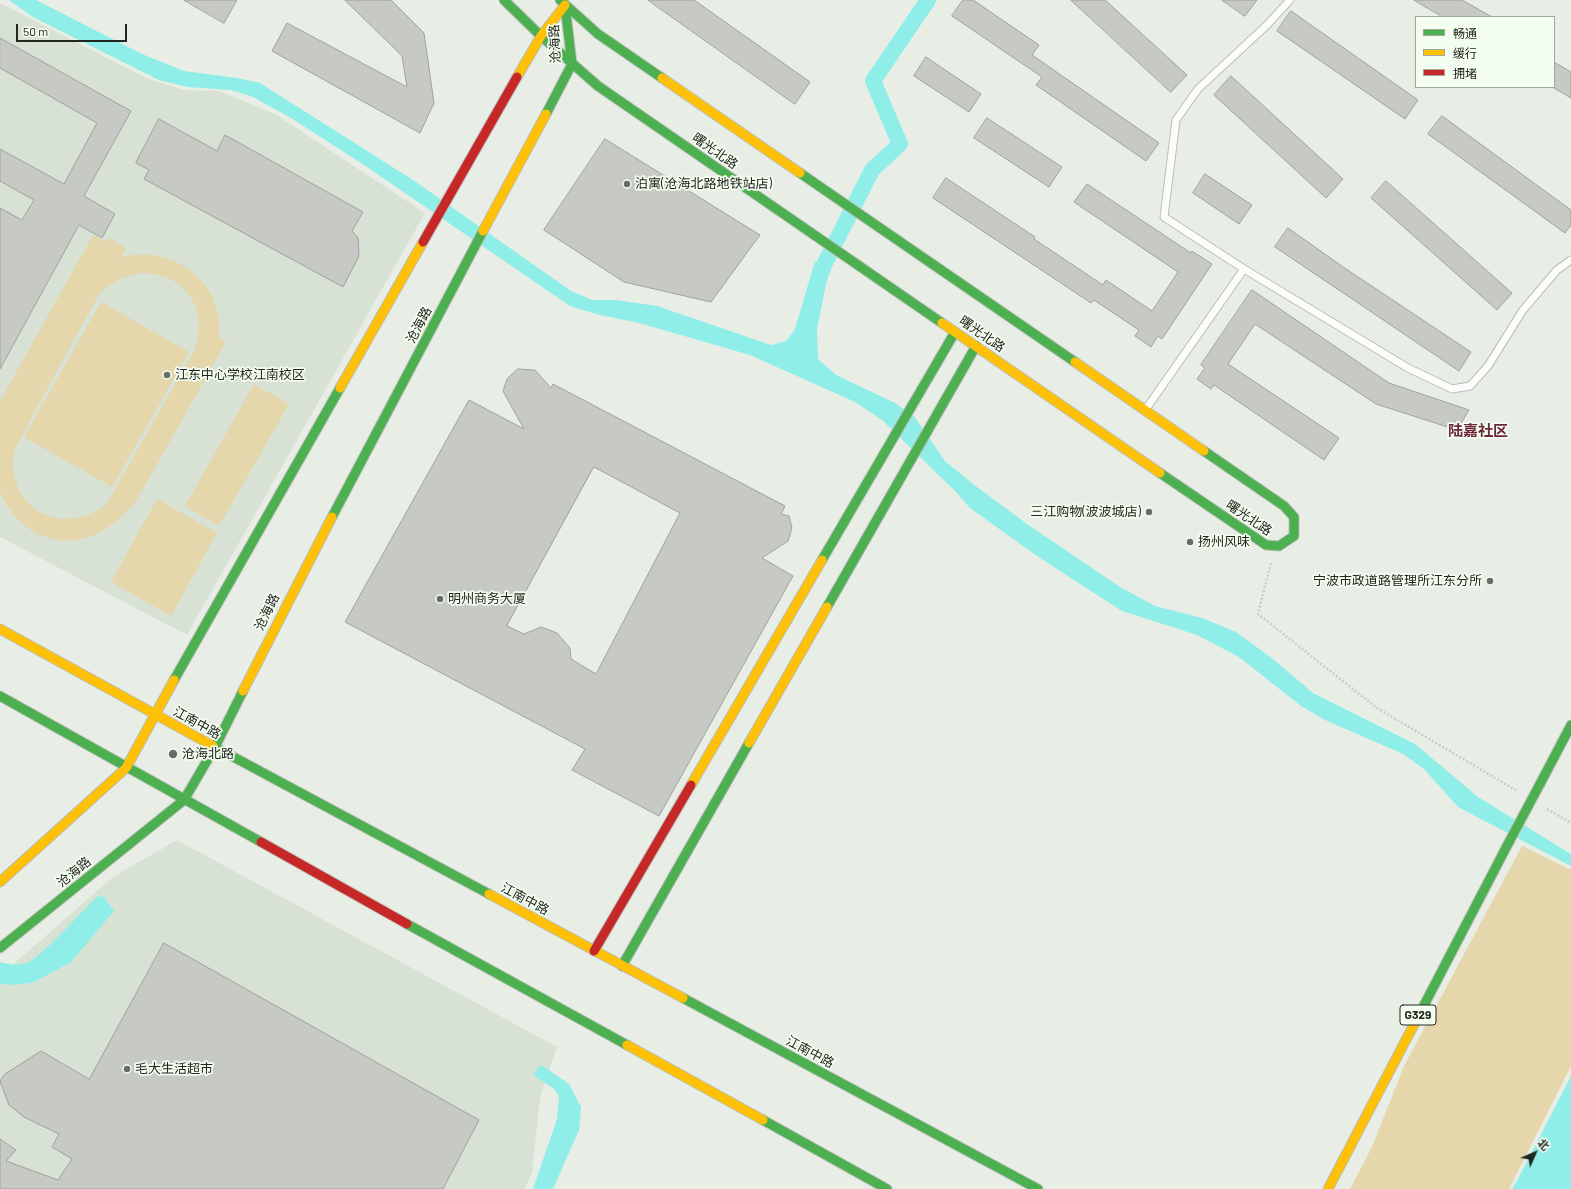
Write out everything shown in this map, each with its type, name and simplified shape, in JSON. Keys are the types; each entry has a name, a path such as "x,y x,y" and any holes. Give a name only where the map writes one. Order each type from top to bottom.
{"main road":[{"name":"曙光北路","path":"504,0 541,36 598,86 1254,538 1267,546 1275,548 1284,546 1294,536 1294,517 1284,506 598,34 564,2"},
{"name":"沧海路","path":"0,882 126,768 154,714 462,174 541,36 564,2"},
{"name":"沧海路","path":"0,948 184,800 214,747 300,577 572,64 564,2"},
{"path":"594,951 955,332"},
{"path":"622,966 976,346"},
{"name":"江南中路","path":"0,629 214,747 1038,1189"},
{"path":"0,696 126,768 884,1188"},
{"name":"G329","path":"1328,1189 1571,725"}],"lane":[{"path":"1290,0 1267,25 1198,89 1176,120 1164,217 1244,269 1408,368 1452,389 1470,386 1488,366 1523,310 1557,270 1571,260"},
{"path":"1145,410 1244,269"}],"path":[{"path":"1275,548 1258,614 1377,708 1519,792"},
{"path":"1544,807 1571,823"}],"shaded area":[{"name":"江东中心学校江南校区","path":"0,3 146,78 184,90 219,91 275,114 425,213 187,635 0,537"},
{"path":"93,235 106,242 109,238 126,248 121,257 140,254 159,256 176,262 192,272 204,284 214,300 219,318 219,338 226,342 135,503 106,529 94,535 79,540 64,541 50,539 37,534 25,526 6,504 0,491 0,401","holes":["147,273 162,276 174,281 184,289 192,299 197,310 199,323 198,337 194,351 106,505 88,515 71,519 54,518 39,512 27,501 18,487 13,470 14,450 99,294 116,281 127,276"]},
{"path":"101,302 189,352 112,487 24,437"},
{"path":"254,384 289,404 219,526 185,506"},
{"path":"157,499 217,533 171,616 111,582"},
{"path":"177,840 557,1047 540,1098 532,1172 525,1189 0,1189 0,976 113,877"},
{"path":"1522,846 1571,870 1571,1066 1509,1189 1350,1189 1372,1147 1404,1066"}],"water":[{"path":"9,0 36,0 142,54 184,71 237,78 260,83 416,182 571,291 592,300 616,300 657,306 771,345 786,341 795,329 815,261 829,270 817,328 818,359 836,375 895,403 914,416 945,461 1027,524 1120,587 1155,606 1202,618 1236,632 1273,659 1313,693 1415,744 1478,797 1571,854 1571,866 1458,807 1424,769 1403,754 1325,720 1301,706 1239,657 1197,635 1122,611 1037,556 970,508 957,493 882,420 855,402 750,355 639,323 600,315 570,306 364,165 291,118 253,97 231,90 187,87 159,80 33,17"},
{"path":"103,896 114,911 71,962 32,983 8,985 0,983 0,962 21,964 33,960 42,953 97,897"},
{"path":"539,1066 543,1066 569,1084 581,1107 579,1130 553,1189 533,1189 557,1119 559,1096 553,1088 534,1076"},
{"path":"1571,1076 1571,1189 1512,1189 1518,1179"}],"building":[{"path":"184,0 237,0 224,23"},
{"path":"345,0 391,0 424,33 434,103 420,133 272,51 287,23 407,87 402,56"},
{"path":"648,0 694,0 810,82 795,104"},
{"path":"963,0 973,0 1039,45 1032,55 1159,143 1146,161 1036,85 1042,77 952,16"},
{"path":"1071,0 1105,0 1187,75 1171,92"},
{"path":"1222,0 1257,0 1245,16"},
{"path":"1414,0 1462,0 1490,16 1441,16"},
{"path":"1291,11 1418,100 1405,119 1277,31"},
{"path":"0,38 131,111 84,196 115,214 102,238 79,225 0,369 0,208 22,220 34,200 0,181 0,149 64,184 97,123 0,68"},
{"path":"926,57 981,94 969,112 914,76"},
{"path":"1555,63 1571,72 1571,98 1554,88"},
{"path":"1231,76 1343,179 1326,198 1214,95"},
{"path":"1442,116 1571,210 1571,225 1565,233 1428,134"},
{"path":"987,118 1062,167 1049,187 974,138"},
{"path":"159,119 217,151 225,135 363,212 352,231 358,238 359,256 343,287 144,179 149,170 136,163"},
{"name":"泊寓(沧海北路地铁站店)","path":"605,139 760,235 711,302 624,282 544,230"},
{"path":"1205,174 1252,205 1239,224 1193,193"},
{"path":"946,178 1035,237 1034,239 1103,285 1106,280 1152,311 1178,272 1074,202 1087,184 1191,253 1192,251 1212,264 1162,339 1158,336 1151,347 1135,336 1139,330 1094,300 1091,303 933,198"},
{"path":"1386,181 1512,293 1497,310 1371,198"},
{"path":"1288,228 1346,269 1471,352 1459,371 1275,247"},
{"path":"1252,290 1389,383 1469,410 1457,430 1376,404 1255,324 1228,364 1339,438 1324,460 1214,385 1211,389 1197,379 1205,368 1201,365"},
{"name":"明州商务大厦","path":"518,369 535,370 551,388 553,384 785,506 781,514 789,516 792,528 788,541 762,558 793,576 659,816 572,770 585,749 345,622 469,400 524,429 503,391 507,379","holes":["594,467 680,513 596,674 571,659 570,648 557,633 541,627 524,634 507,626"]},
{"path":"164,943 479,1120 443,1189 0,1189 0,1139 16,1150 6,1161 58,1180 72,1159 52,1147 59,1134 24,1117 9,1105 0,1081 5,1074 41,1051 89,1079"}],"waterway":[{"path":"816,287 825,263 872,170 900,144 873,81 928,0"}],"traffic: fast":[{"path":"504,0 541,36 598,86 942,323"},
{"path":"560,0 598,34 662,78"},
{"path":"546,114 572,64 565,5"},
{"path":"800,173 1075,362"},
{"path":"332,517 483,231"},
{"path":"822,560 955,332"},
{"path":"827,607 976,346"},
{"path":"174,680 340,388"},
{"path":"1160,473 1266,545 1279,546 1294,536 1294,517 1284,506 1204,451"},
{"path":"0,948 184,800 215,747 243,691"},
{"path":"0,696 261,842"},
{"path":"1540,784 1571,725"},
{"path":"622,966 749,743"},
{"path":"213,746 489,894"},
{"path":"1509,842 1540,784"},
{"path":"1421,1011 1509,842"},
{"path":"407,924 627,1045"},
{"path":"683,998 1038,1189"},
{"path":"763,1120 887,1189"}],"traffic: slow":[{"path":"517,77 541,36 565,5"},
{"path":"662,78 800,173"},
{"path":"483,231 546,114"},
{"path":"340,388 423,242"},
{"path":"942,323 1160,473"},
{"path":"1075,362 1204,451"},
{"path":"243,691 332,517"},
{"path":"691,785 822,560"},
{"path":"749,743 827,607"},
{"path":"0,629 213,746"},
{"path":"0,882 126,768 174,680"},
{"path":"489,894 683,998"},
{"path":"1328,1189 1421,1011"},
{"path":"627,1045 763,1120"}],"traffic: jam":[{"path":"423,242 517,77"},
{"path":"594,951 691,785"},
{"path":"261,842 407,924"}],"place":[{"name":"泊寓(沧海北路地铁站店)","path":"627,184"},
{"name":"江东中心学校江南校区","path":"167,375"},
{"name":"三江购物(波波城店)","path":"1149,512"},
{"name":"扬州风味","path":"1190,542"},
{"name":"宁波市政道路管理所江东分所","path":"1490,581"},
{"name":"明州商务大厦","path":"440,599"},
{"name":"沧海北路","path":"173,754"},
{"name":"毛大生活超市","path":"127,1069"}],"district":[{"name":"陆嘉社区","path":"1478,431"}]}
